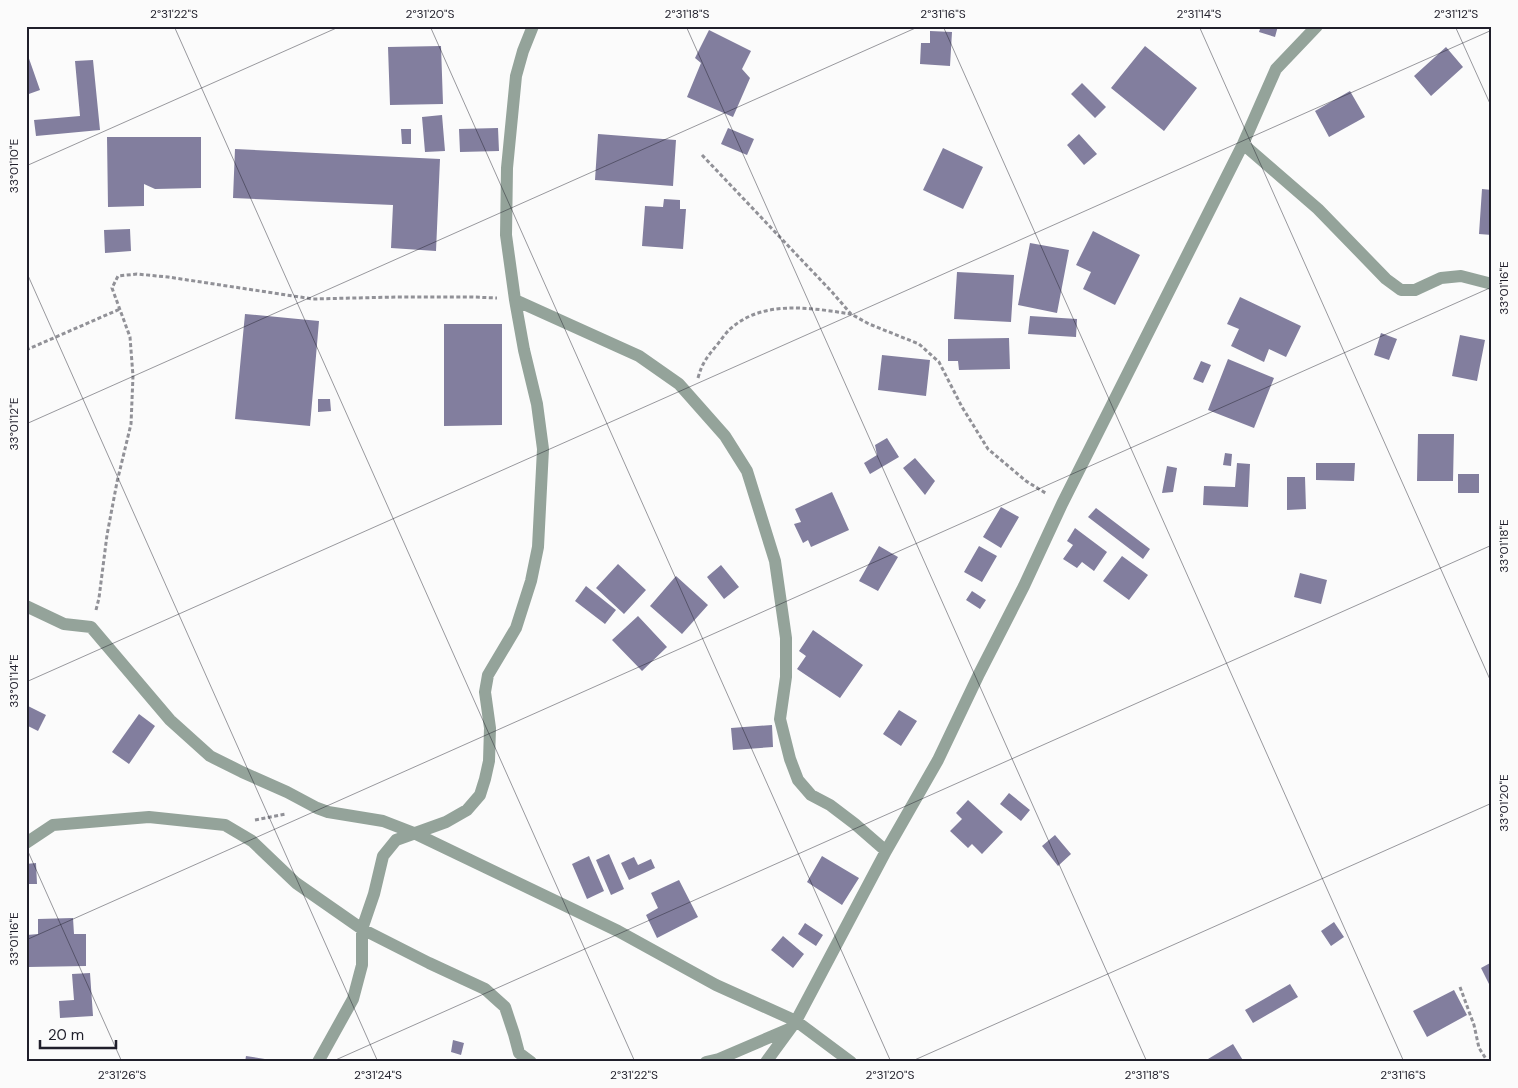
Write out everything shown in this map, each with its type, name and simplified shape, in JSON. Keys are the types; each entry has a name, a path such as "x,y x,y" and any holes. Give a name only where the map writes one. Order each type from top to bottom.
{"street":[{"path":"318,1062 353,999 362,965 362,929 374,894 383,856 396,840 446,822 466,810 480,794 489,761 490,728 486,692 488,675 516,628 531,581 538,547 543,449 537,404 524,350 515,300 506,235 507,168 516,76 533,26"},
{"path":"766,1062 794,1025 886,851 938,760 1024,586 1062,504 1243,144 1276,70 1316,26"},
{"path":"1243,144 1318,209 1386,279 1401,290 1415,290 1441,278 1460,276 1492,284"},
{"path":"515,300 639,356 679,384 725,436 747,471 775,561 786,638 786,677 780,719 790,759 798,780 812,795 830,805 886,851"},
{"path":"26,606 64,624 91,627 170,720 210,756 317,808 328,812 383,821 414,833 618,931 794,1025 851,1062"},
{"path":"26,843 53,825 149,817 225,825 252,840 296,883 362,929 484,989 505,1007 519,1053 531,1062"},
{"path":"706,1062 719,1060 794,1025"}],"path":[{"path":"702,155 851,314 869,324 919,344 939,362 962,408 988,449 1026,481 1062,504"},
{"path":"91,627 99,598 107,535 117,482 131,424 133,376 130,337 112,288 118,276 137,274 168,277 312,299 473,297 515,300"},
{"path":"691,397 702,364 729,329 753,314 782,307 851,314"},
{"path":"26,350 120,309"},
{"path":"225,825 317,808"},
{"path":"1460,987 1474,1025 1479,1048 1488,1062"}],"building":[{"path":"1261,26 1278,26 1275,37 1259,32"},
{"path":"709,30 751,51 742,69 750,78 733,117 687,97 701,63 695,58"},
{"path":"930,31 952,32 950,66 920,64 921,43 930,43"},
{"path":"441,46 443,104 390,105 388,47"},
{"path":"1145,46 1197,88 1164,131 1111,88"},
{"path":"1446,47 1463,67 1431,96 1414,76"},
{"path":"26,50 40,90 26,95"},
{"path":"93,60 100,130 36,136 34,120 80,116 75,61"},
{"path":"1082,83 1106,107 1095,118 1071,94"},
{"path":"1350,91 1365,117 1329,137 1315,111"},
{"path":"442,115 445,151 425,152 422,117"},
{"path":"498,128 499,151 460,152 459,129"},
{"path":"728,128 754,139 747,155 721,144"},
{"path":"401,129 411,129 411,144 402,144"},
{"path":"598,134 676,140 673,186 595,180"},
{"path":"1079,134 1097,154 1084,165 1067,145"},
{"path":"107,137 201,137 201,188 155,189 144,184 144,206 108,207"},
{"path":"943,148 983,167 963,209 923,190"},
{"path":"235,149 440,159 436,251 391,248 393,205 233,198"},
{"path":"1482,189 1492,190 1492,235 1479,234"},
{"path":"664,199 680,200 680,209 686,209 683,249 642,246 645,206 663,207"},
{"path":"130,229 131,251 105,253 104,230"},
{"path":"1093,231 1140,255 1115,305 1083,289 1091,272 1076,265"},
{"path":"1030,243 1069,250 1057,313 1018,305"},
{"path":"957,272 1014,275 1011,322 954,319"},
{"path":"1240,297 1301,326 1286,357 1269,349 1264,362 1231,346 1239,329 1227,324"},
{"path":"245,314 319,321 310,426 235,419"},
{"path":"1030,316 1077,319 1076,337 1028,334"},
{"path":"444,324 502,324 502,425 444,426"},
{"path":"1381,333 1397,339 1389,360 1374,355"},
{"path":"1460,335 1485,340 1477,381 1452,376"},
{"path":"1009,338 1010,369 959,370 958,361 948,361 948,339"},
{"path":"882,355 930,360 926,396 878,390"},
{"path":"1228,359 1274,378 1254,428 1208,410"},
{"path":"1201,361 1211,365 1203,383 1193,379"},
{"path":"318,399 330,399 331,411 318,412"},
{"path":"1418,434 1454,434 1453,481 1417,481"},
{"path":"887,438 899,457 870,474 864,463 877,455 875,445"},
{"path":"1225,453 1232,454 1231,466 1223,465"},
{"path":"915,458 935,481 925,495 903,468"},
{"path":"1237,463 1250,464 1248,507 1203,505 1204,486 1235,487"},
{"path":"1316,463 1355,463 1354,481 1316,480"},
{"path":"1167,466 1177,468 1173,492 1162,493"},
{"path":"1458,474 1479,474 1479,493 1458,493"},
{"path":"1287,477 1305,477 1306,509 1287,510"},
{"path":"832,492 849,530 811,547 808,540 803,543 794,524 801,522 795,509"},
{"path":"1001,507 1019,517 1001,548 983,537"},
{"path":"1096,508 1150,549 1143,559 1088,517"},
{"path":"1075,528 1107,552 1094,571 1082,562 1077,568 1063,559 1073,545 1067,541"},
{"path":"879,546 898,557 878,591 859,581"},
{"path":"979,546 997,556 982,582 964,572"},
{"path":"1122,556 1148,575 1129,600 1103,581"},
{"path":"618,564 646,590 624,614 596,588"},
{"path":"721,565 739,587 724,599 707,577"},
{"path":"1300,573 1327,580 1321,604 1294,597"},
{"path":"676,576 708,605 682,634 650,606"},
{"path":"586,586 616,610 605,624 575,601"},
{"path":"972,591 986,600 980,609 966,600"},
{"path":"638,616 667,647 642,671 612,640"},
{"path":"813,630 863,665 840,698 797,669 806,656 799,651"},
{"path":"26,705 46,715 38,731 26,725"},
{"path":"899,710 917,721 901,746 883,734"},
{"path":"139,714 155,726 129,764 112,752"},
{"path":"772,725 773,747 733,750 731,728"},
{"path":"1009,793 1030,810 1021,821 1000,804"},
{"path":"968,800 1003,832 982,854 972,844 968,848 950,831 962,819 956,813"},
{"path":"1055,835 1071,854 1058,866 1042,846"},
{"path":"609,854 624,889 611,895 596,860"},
{"path":"589,856 604,891 587,899 572,864"},
{"path":"822,856 859,878 842,905 807,882"},
{"path":"634,857 638,865 651,859 655,868 629,880 621,863"},
{"path":"36,863 37,884 26,884 26,864"},
{"path":"679,880 698,917 657,938 646,915 658,908 651,893"},
{"path":"73,918 74,934 86,934 86,966 28,967 27,935 38,934 38,919"},
{"path":"1334,922 1344,937 1331,946 1321,931"},
{"path":"805,923 823,935 816,946 798,934"},
{"path":"783,936 804,954 793,968 771,950"},
{"path":"1492,962 1492,990 1481,968"},
{"path":"90,973 93,1016 60,1018 59,1001 74,1000 72,974"},
{"path":"1290,984 1298,997 1253,1023 1245,1010"},
{"path":"1454,990 1467,1015 1427,1037 1413,1011"},
{"path":"453,1040 464,1043 461,1055 451,1052"},
{"path":"1233,1044 1244,1062 1203,1062"},
{"path":"246,1056 277,1061 277,1062 245,1062"}]}
